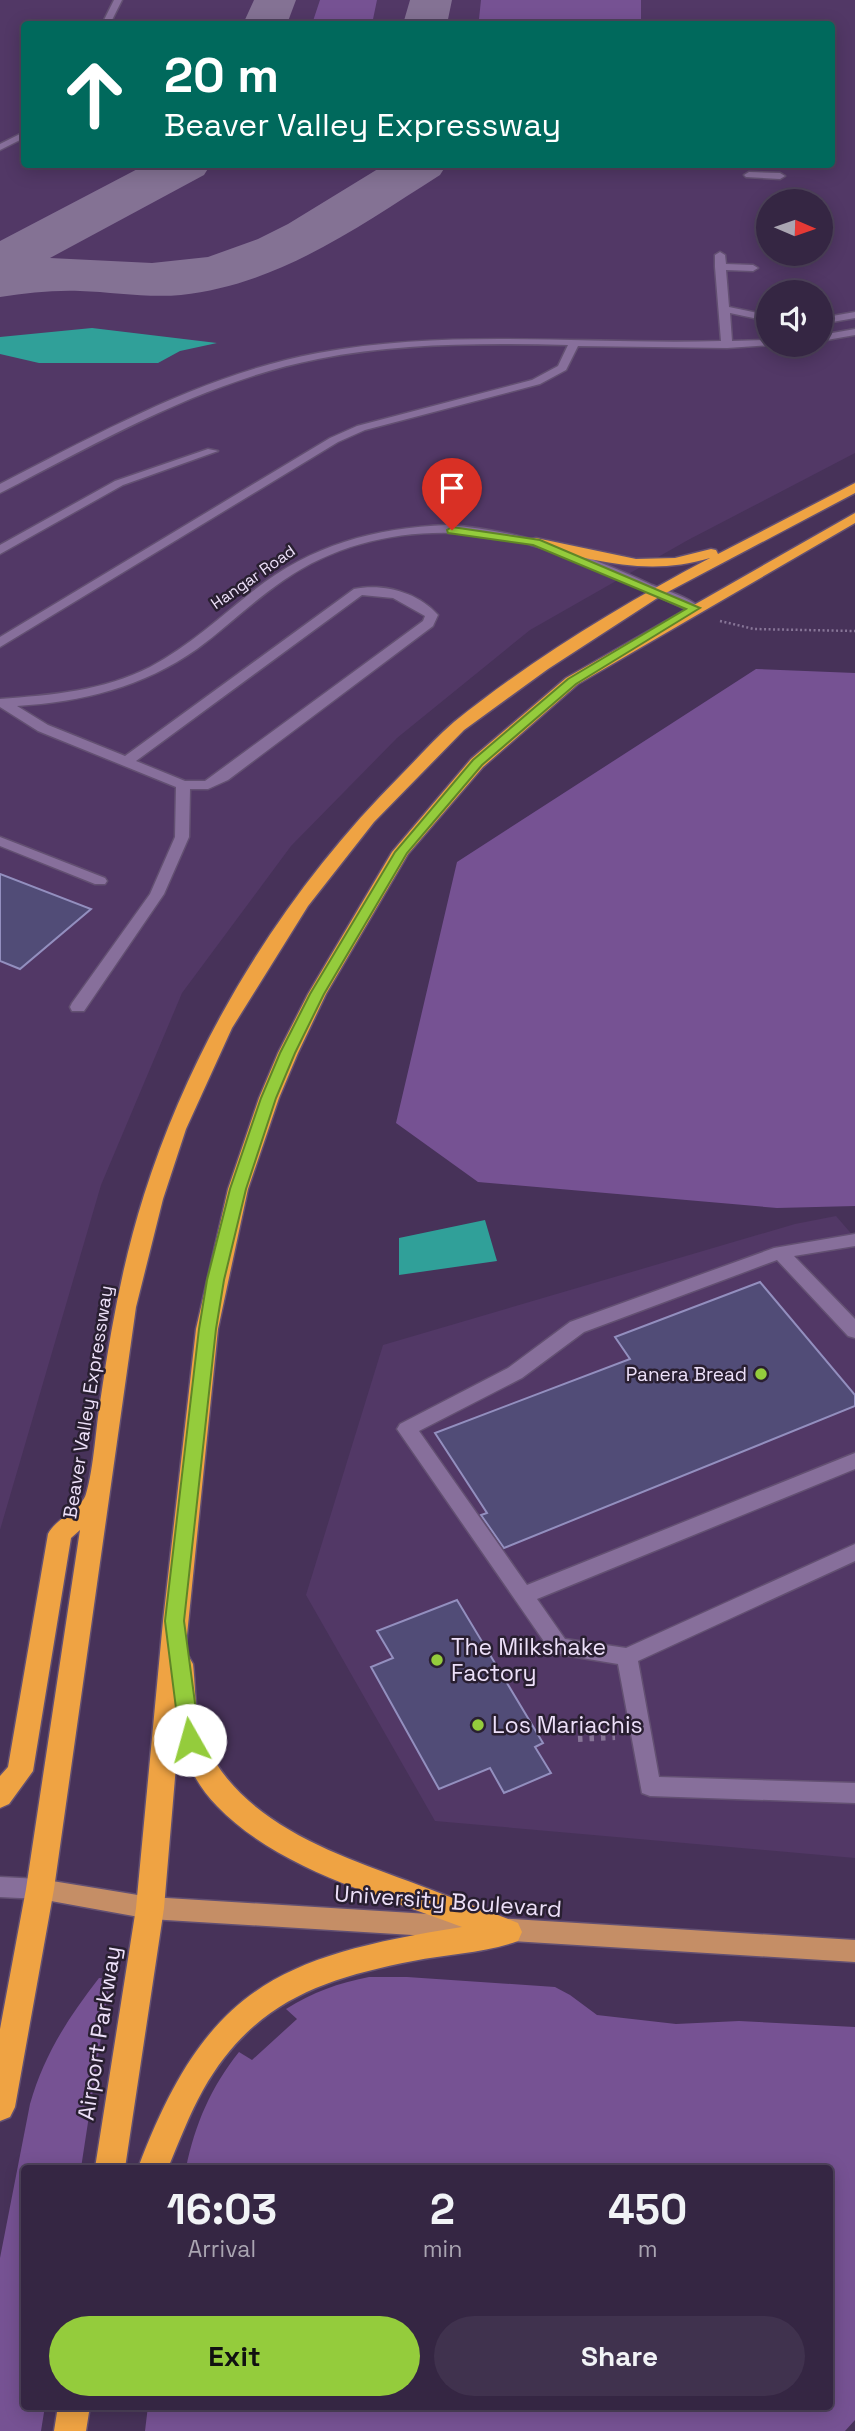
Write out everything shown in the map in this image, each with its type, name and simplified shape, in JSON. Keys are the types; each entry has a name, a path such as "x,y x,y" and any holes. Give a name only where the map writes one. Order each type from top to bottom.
{"highway":[{"name":"Beaver Valley Expressway","path":"40,1889 125,1307 153,1199 176,1129 205,1062 250,981 300,904 368,818 458,727 542,666 657,592 855,486"},
{"path":"150,1909 175,1621 208,1329 221,1258 238,1189 269,1098 317,994 401,852 477,763 572,681 855,517"},
{"path":"536,542 625,561 654,564 682,561 747,543"},
{"path":"0,1796 20,1771 60,1534 97,1501"},
{"path":"175,1621 190,1740 202,1765 218,1788 247,1817 277,1839 316,1858 508,1931"},
{"path":"0,2107 40,1889"},
{"name":"Airport Parkway","path":"110,2165 150,1909"},
{"path":"154,2165 184,2098 209,2055 241,2020 277,1991 316,1972 361,1960 508,1931"},
{"path":"70,2431 73,2410"}],"main road":[{"name":"University Boulevard","path":"40,1889 150,1909 855,1951"}],"street":[{"path":"108,21 118,0"},
{"path":"0,147 21,136"},
{"path":"749,175 780,176"},
{"path":"720,254 727,345"},
{"path":"720,267 753,268"},
{"path":"724,309 756,316"},
{"path":"833,319 855,315"},
{"path":"833,336 855,332"},
{"path":"0,489 192,394 255,372 318,356 397,346 480,341 756,344"},
{"path":"0,643 334,440 361,428 536,382 562,369 574,343"},
{"path":"0,550 119,482 212,451"},
{"name":"Hangar Road","path":"2,703 91,692 156,669 285,573 344,543 379,535 434,530 496,535 536,542 694,608"},
{"path":"2,703 43,728 183,786 208,785 428,622 432,615 419,602 374,589 358,592 126,762"},
{"path":"78,1007 157,894 181,837 183,786"},
{"path":"0,841 100,881"},
{"path":"855,1240 780,1252 577,1327 515,1373 407,1429 559,1647 627,1657 855,1552"},
{"path":"780,1252 855,1331"},
{"path":"522,1596 855,1461"},
{"path":"627,1657 650,1786 855,1793"},
{"path":"0,1887 40,1889"}],"path":[{"path":"694,608 743,628 855,631"},
{"path":"578,1740 640,1735"}],"shaded area":[{"path":"0,0 855,0 855,453 688,540 530,630 397,738 291,846 182,993 101,1185 0,1530"},
{"path":"320,0 377,0 373,21 313,21"},
{"path":"481,0 641,0 641,21 479,19"},
{"path":"92,328 217,343 180,351 158,363 39,363 0,354 0,337"},
{"path":"756,669 855,673 855,1206 777,1208 478,1182 396,1123 457,862"},
{"path":"836,1216 855,1238 855,1858 435,1821 306,1595 383,1345 795,1224"},
{"path":"485,1220 497,1261 399,1275 399,1238"},
{"path":"369,1977 407,1977 555,1987 597,2015 676,2024 739,2021 855,2027 855,2420 845,2431 145,2431 148,2410 833,2410 833,2165 187,2165 205,2107 239,2052 252,2060 297,2019 286,2009 347,1982"},
{"path":"99,1978 110,1979 81,2165 21,2165 21,2410 44,2410 41,2431 0,2431 0,2258 30,2104 42,2069 77,2008"}],"building":[{"path":"0,874 91,909 20,969 0,961"},
{"path":"760,1282 855,1395 855,1406 504,1548 481,1515 487,1513 435,1433 630,1359 615,1337"},
{"path":"457,1600 543,1743 535,1747 551,1773 504,1793 490,1768 439,1789 371,1667 393,1658 377,1631"}],"taxiway":[{"path":"266,21 275,0"},
{"path":"426,21 431,0"},
{"path":"0,263 178,168"},
{"path":"0,280 64,274 167,279 215,273 277,251 337,218 416,168"}],"place":[{"name":"Panera Bread","path":"761,1374"},
{"name":"The Milkshake Factory","path":"437,1660"},
{"name":"Los Mariachis","path":"478,1725"}],"route":[{"path":"190,1740 175,1621 208,1329 216,1280 238,1189 269,1098 288,1053 317,994 401,852 477,763 572,681 694,608 536,542 452,530"}]}
